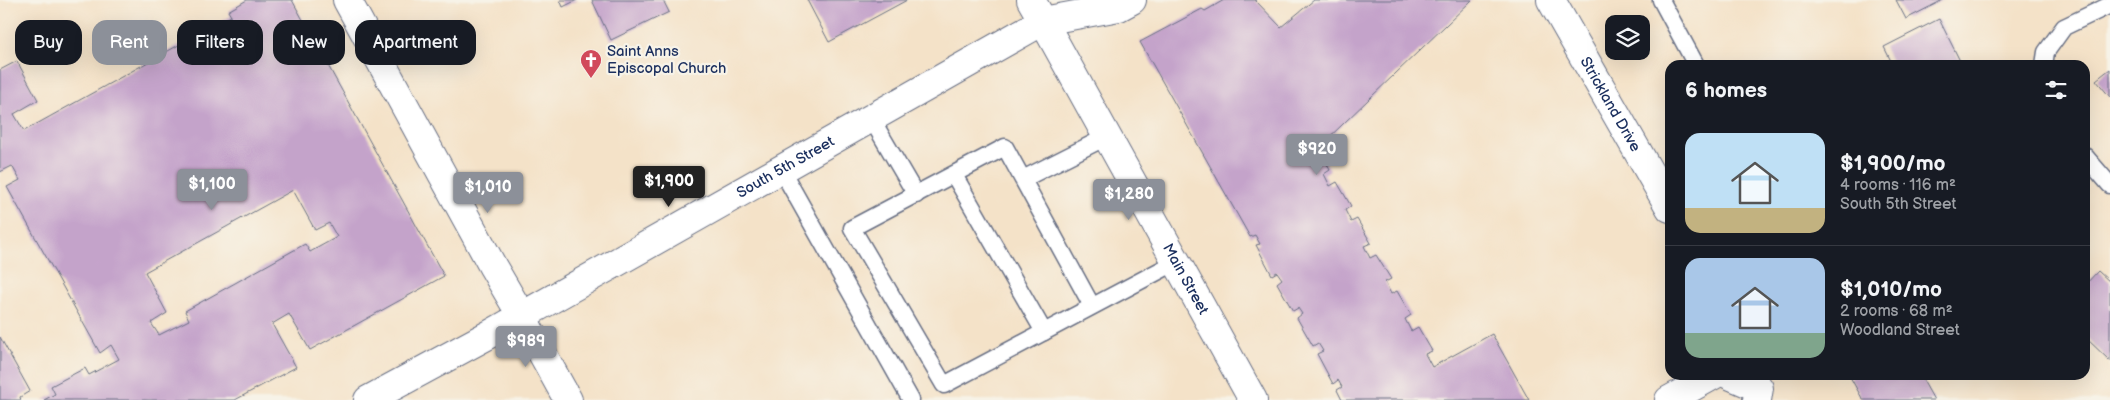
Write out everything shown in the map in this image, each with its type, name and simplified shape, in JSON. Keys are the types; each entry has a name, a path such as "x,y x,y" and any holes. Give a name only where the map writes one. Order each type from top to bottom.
{"main road":[{"path":"347,0 568,400"},
{"path":"1037,11 1064,0"},
{"path":"1037,11 1119,7 1132,0"},
{"name":"Strickland Drive","path":"1551,0 1665,199"},
{"name":"South 5th Street","path":"368,400 871,118 1037,11"},
{"name":"Main Street","path":"1037,11 1106,138 1254,400"},
{"path":"1669,400 1705,380"},
{"path":"1740,380 1757,388"}],"lane":[{"path":"1662,0 1693,60"},
{"path":"2045,60 2046,52 2064,27 2110,5"},
{"path":"871,118 916,195"},
{"path":"1023,179 1106,138"},
{"path":"1092,306 1068,274 1028,203 1023,179 1005,147 852,228 944,385 1176,262"},
{"path":"2090,162 2110,185"},
{"path":"781,169 911,400"},
{"path":"954,175 990,224 1031,294 1044,332"}],"building":[{"path":"247,0 292,0 303,20 273,20 273,65 328,65 444,276 310,350 289,314 272,324 296,367 235,400 44,400 55,394 51,386 85,368 89,375 119,359 111,345 100,353 7,187 20,180 12,166 0,172 0,70 15,62 15,65 19,65 38,100 14,114 24,131 143,65 167,65 167,52 177,46 177,65 263,65 263,20 224,20 231,16 228,11","holes":["293,190 315,230 329,223 337,237 310,252 305,244 185,311 189,320 159,335 151,323 167,313 145,272"]},
{"path":"560,0 577,0 563,7"},
{"path":"592,0 663,0 669,12 611,40"},
{"path":"807,0 907,0 829,42"},
{"path":"1224,0 1255,0 1281,27 1314,0 1472,0 1318,148 1330,170 1324,174 1330,186 1337,182 1351,206 1345,210 1351,222 1357,219 1371,243 1364,246 1370,258 1376,255 1391,279 1385,282 1391,294 1397,291 1411,315 1405,319 1411,331 1418,327 1432,351 1425,354 1432,367 1492,334 1529,400 1342,400 1337,390 1342,387 1338,380 1333,384 1317,354 1323,351 1318,343 1313,346 1297,318 1302,314 1298,308 1293,311 1277,283 1282,279 1277,272 1272,275 1256,245 1260,244 1255,235 1250,237 1140,42 1202,9 1205,11"},
{"path":"1896,0 1943,0 1906,19"},
{"path":"1939,19 1960,60 1890,60 1884,47"},
{"path":"2110,69 2110,97 2096,80"},
{"path":"2098,271 2110,282 2110,361 2090,342 2090,280"},
{"path":"0,337 30,391 20,397 21,400 0,400"},
{"path":"1852,380 1923,380 1934,400 1863,400"}],"place":[{"name":"Saint Anns Episcopal Church","path":"591,79"}]}
